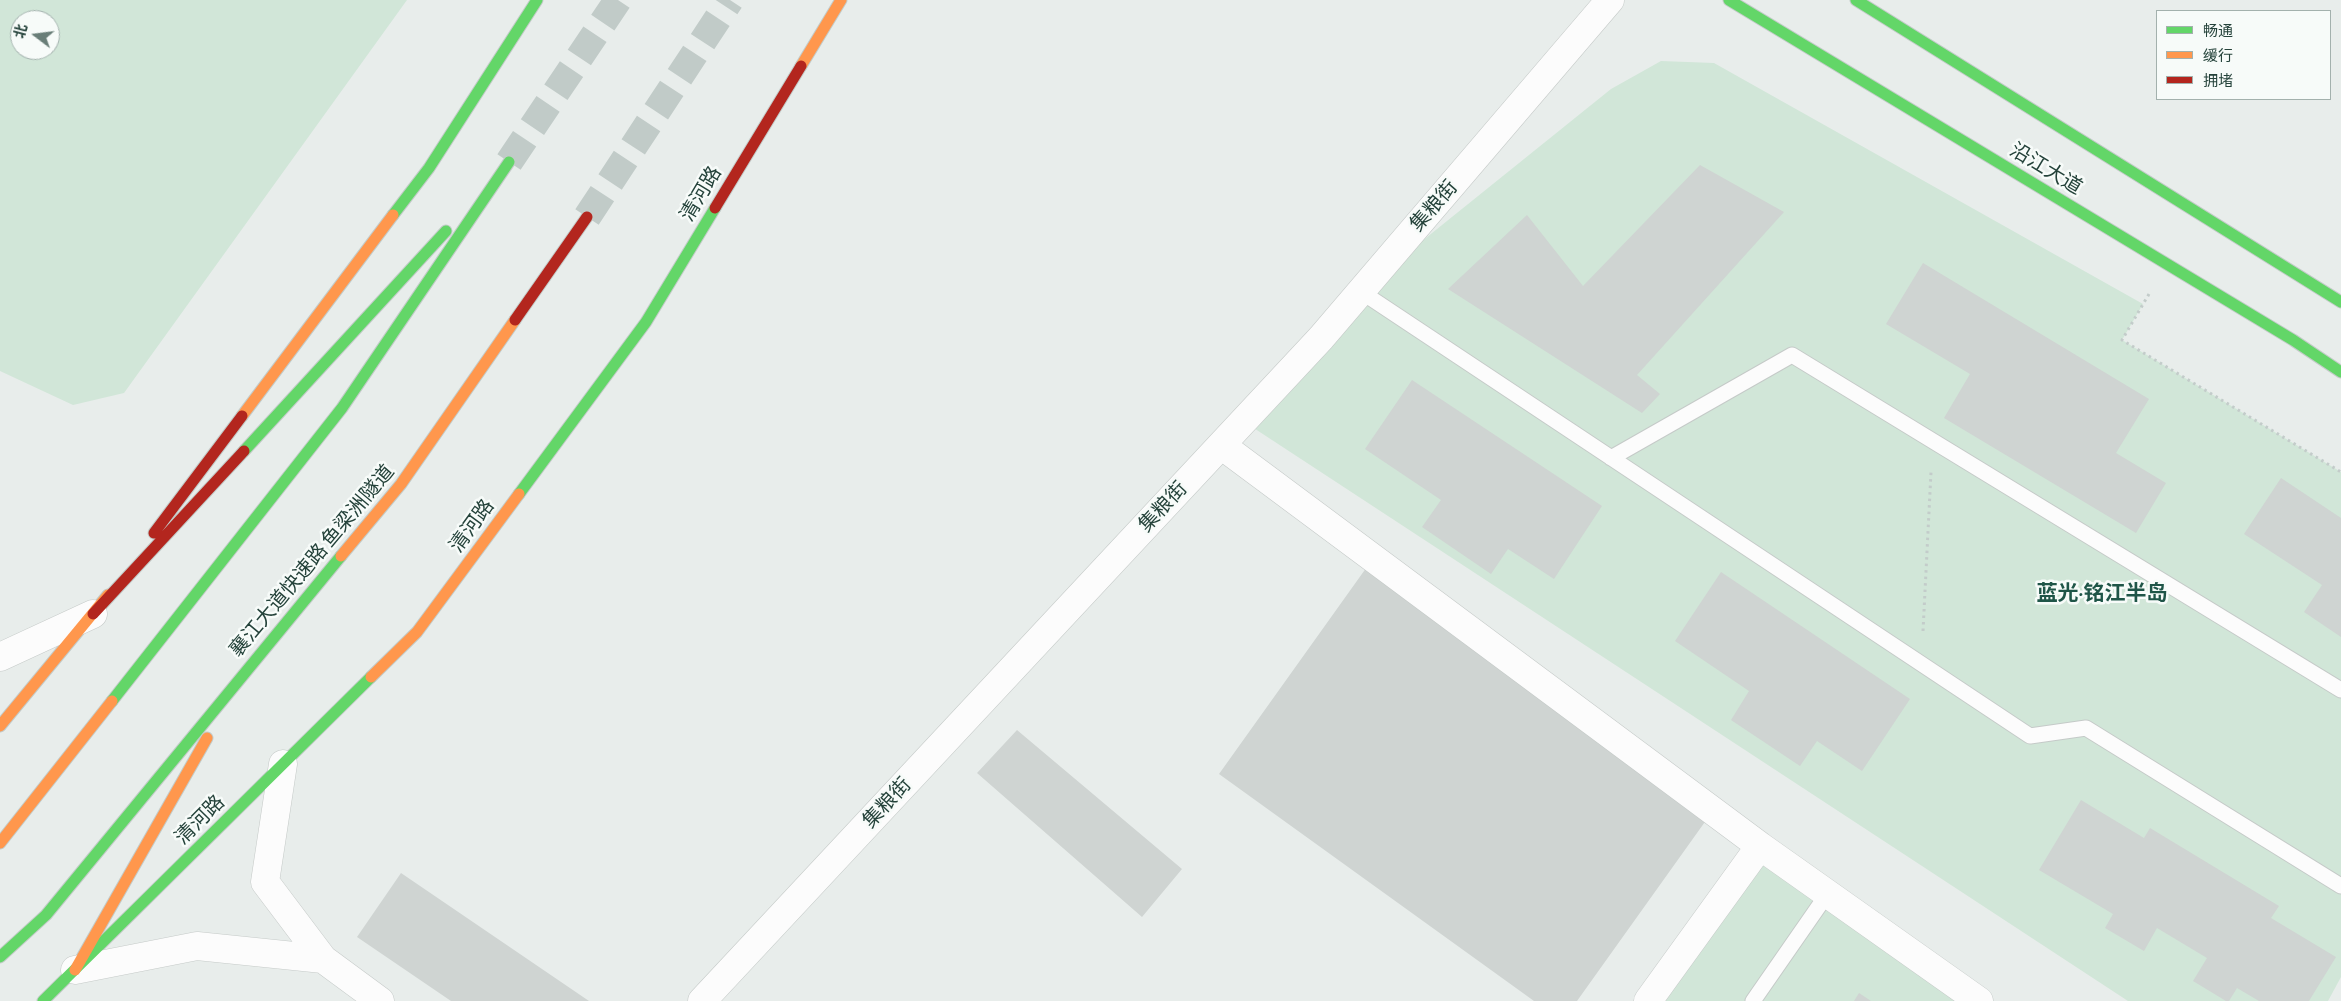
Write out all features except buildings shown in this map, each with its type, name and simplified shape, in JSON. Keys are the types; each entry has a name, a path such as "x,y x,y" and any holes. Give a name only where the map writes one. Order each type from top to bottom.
{"main road":[{"path":"0,726 93,614 429,168 537,0"},
{"name":"清河路","path":"43,1001 418,632 646,322 840,0"},
{"name":"沿江大道","path":"1729,0 2166,263 2341,372"},
{"path":"1856,0 2341,302"},
{"path":"0,843 342,408 510,162 93,614"},
{"name":"襄江大道快速路 鱼梁洲隧道","path":"0,957 46,915 245,671 401,484 587,217"},
{"path":"75,970 245,671"}],"street":[{"name":"集粮街","path":"702,1001 1321,338 1610,0"},
{"path":"1221,445 1760,846 1979,1001"},
{"path":"0,657 93,614"},
{"path":"284,764 265,882 323,959 380,1001"},
{"path":"1648,1001 1760,846"},
{"path":"75,970 197,946 323,959"}],"lane":[{"path":"1360,291 2030,736 2086,728 2341,886"},
{"path":"1611,458 1792,355 2341,690"},
{"path":"1754,1001 1828,893"}],"path":[{"path":"2166,263 2122,340 2341,472"},
{"path":"1921,664 1933,441"}],"green space":[{"path":"0,0 407,0 124,393 73,405 0,371"},
{"path":"1661,61 1714,63 2143,304 2122,340 2341,472 2341,977 2328,1001 2128,1001 1243,421 1360,291 1611,89"},
{"path":"1760,846 1979,1001 1648,1001"}],"tunnel":[{"path":"509,162 618,0"},
{"path":"587,217 730,0"}],"traffic: fast":[{"path":"393,215 429,168 537,0"},
{"path":"1729,0 2293,340 2341,372"},
{"path":"1856,0 2341,302"},
{"path":"112,701 342,408 509,162"},
{"path":"519,494 646,322 715,208"},
{"path":"244,451 446,231"},
{"path":"0,957 46,915 341,556"},
{"path":"43,1001 371,677"}],"traffic: slow":[{"path":"801,66 841,0"},
{"path":"242,416 393,215"},
{"path":"341,556 401,484 515,320"},
{"path":"371,677 417,632 519,494"},
{"path":"0,726 108,595"},
{"path":"0,843 112,701"},
{"path":"75,970 207,738"}],"traffic: jam":[{"path":"715,208 801,66"},
{"path":"515,320 587,217"},
{"path":"154,533 242,416"},
{"path":"93,614 244,451"}],"district":[{"name":"蓝光·铭江半岛","path":"2102,594"}]}
